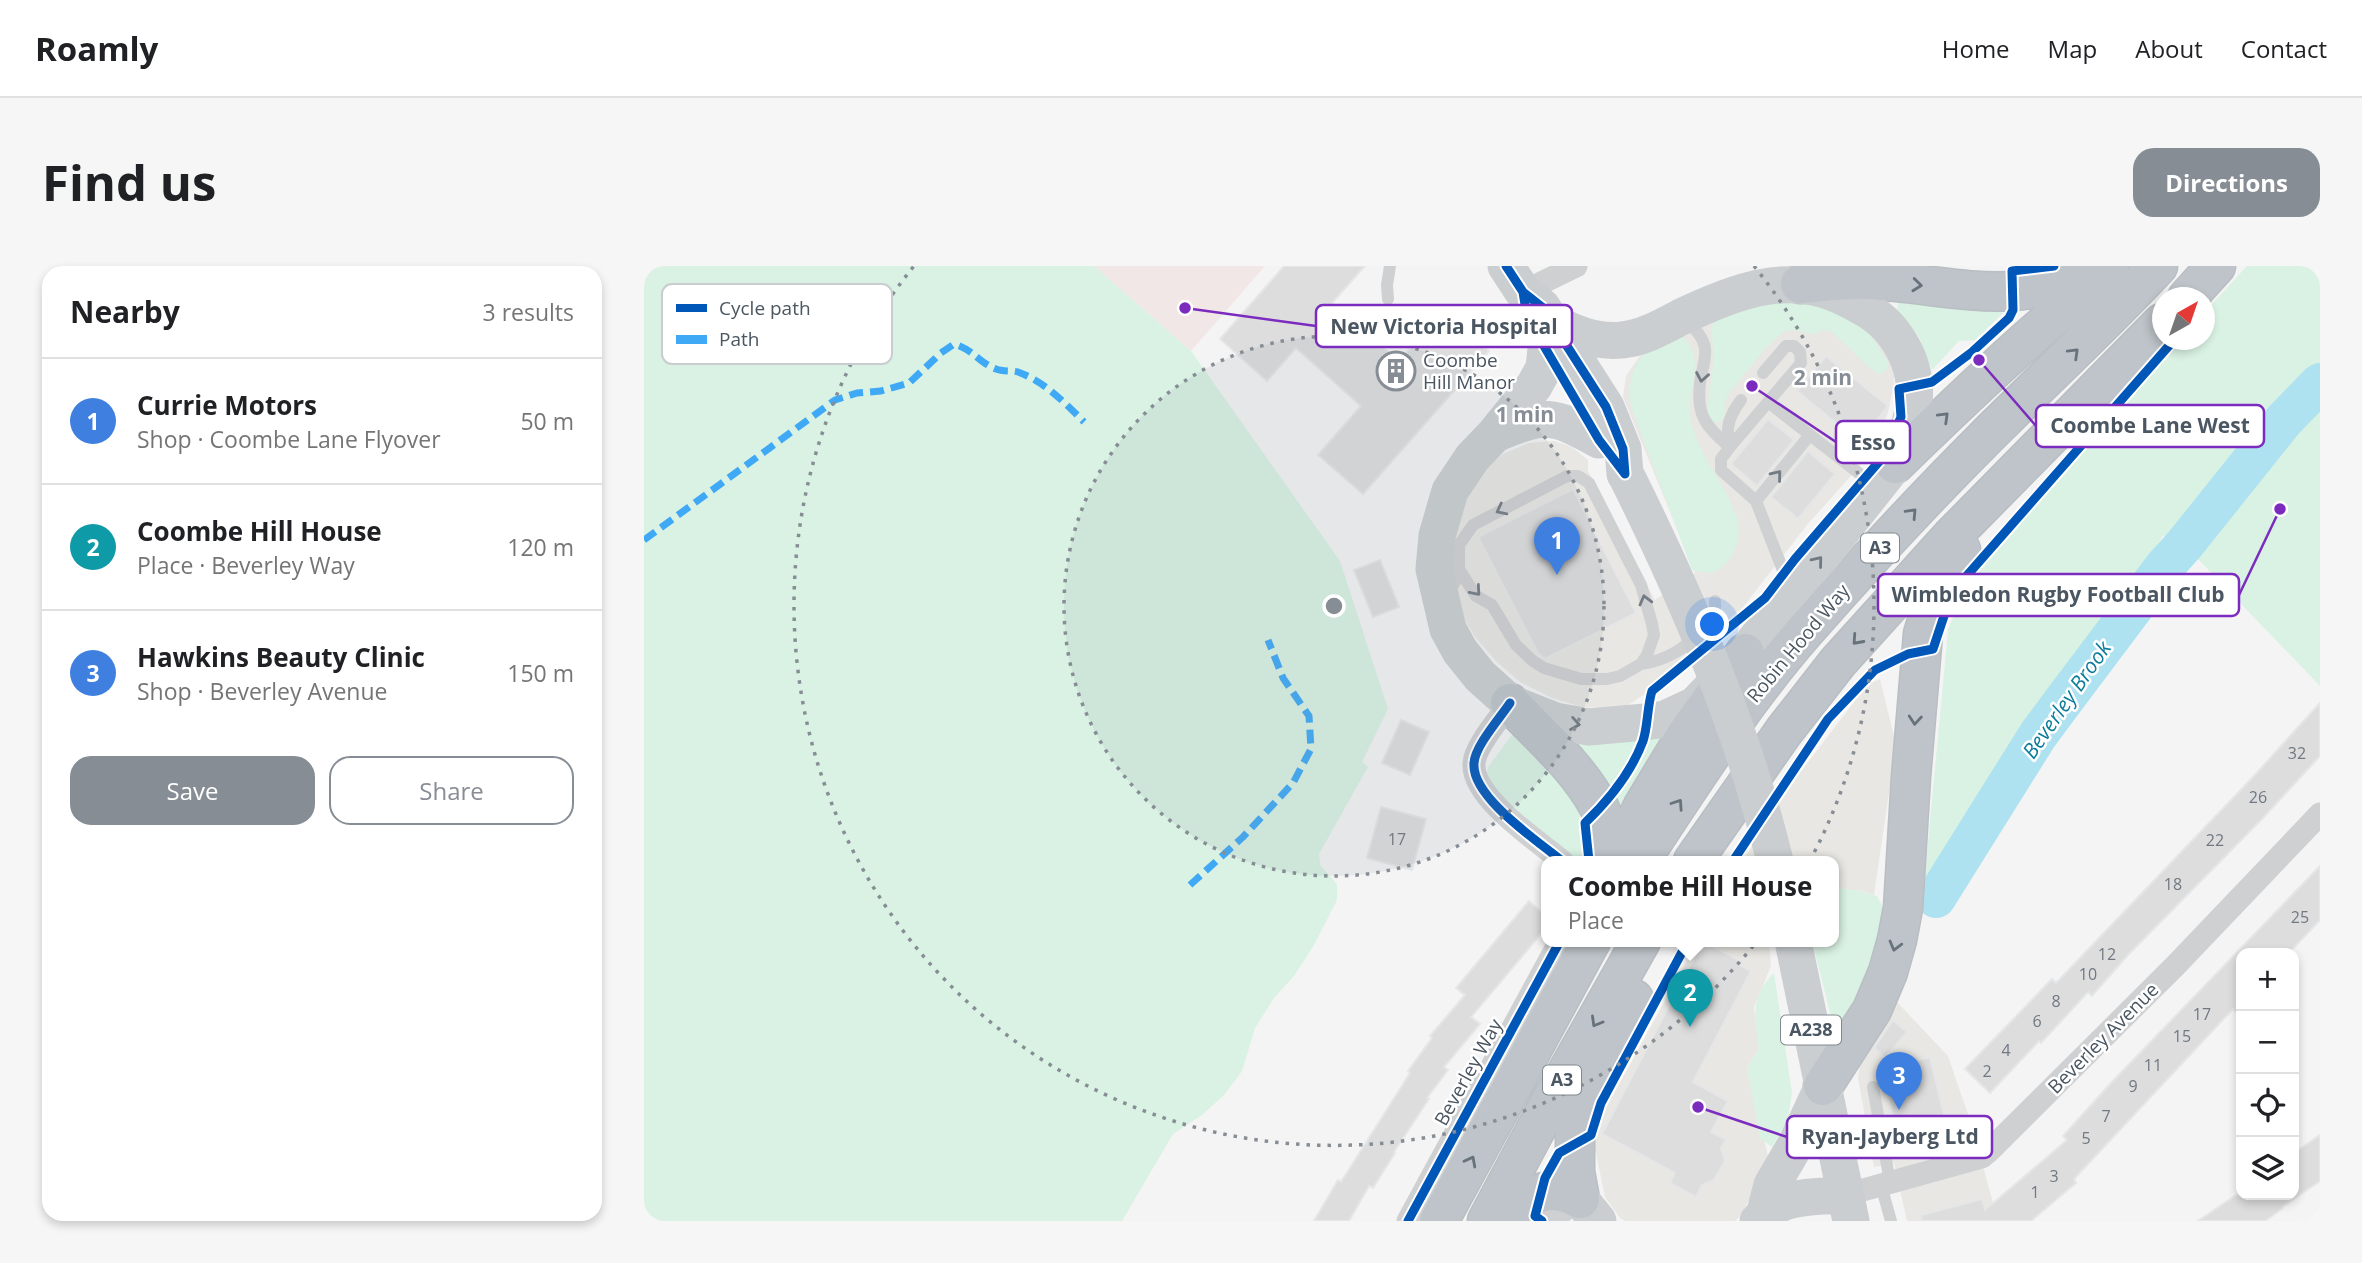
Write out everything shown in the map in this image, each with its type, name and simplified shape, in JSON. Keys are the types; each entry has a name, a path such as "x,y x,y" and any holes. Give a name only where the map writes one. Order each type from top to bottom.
{"highway":[{"name":"Robin Hood Way","path":"1643,856 1753,694 1803,633 1918,507 2158,266"},
{"path":"2196,287 2216,266"},
{"path":"1800,284 1846,279 1871,284 2012,291 2054,287 2112,268"},
{"path":"1890,471 1996,367 2112,268"},
{"name":"A3","path":"1696,856 1784,731 1838,662 1951,537 2152,333"},
{"path":"1823,1086 1872,1010 1888,972 1897,940 1903,908 1905,777 1920,652 1930,607 1938,585 1965,544 2039,449"},
{"path":"1619,856 1643,806 1686,735 1745,653"},
{"path":"1510,703 1579,776 1600,809 1608,837 1610,856"},
{"name":"Beverley Way","path":"1439,1221 1580,947"},
{"name":"A3","path":"1487,1221 1553,1097 1639,947"},
{"path":"1589,1210 1575,1172 1574,1125 1633,1003 1641,947"},
{"path":"1506,1221 1520,1206 1543,1191 1567,1193 1589,1210"}],"main road":[{"path":"1515,279 1527,317 1549,335 1603,423 1626,477 1663,550 1720,683 1740,739 1774,856"},
{"path":"1549,335 1568,330 1602,341 1623,340 1746,291 1774,285 1800,284"},
{"path":"1549,335 1544,368 1534,386 1472,458 1450,491 1437,536 1433,569 1448,629 1460,651 1480,676 1510,703 1555,721 1589,727 1665,719 1695,705 1745,653 1890,471 1907,436 1914,409 1915,385 1904,347 1886,323 1871,284"},
{"path":"1603,423 1608,392 1626,356 1667,324"},
{"path":"1495,434 1530,419 1554,419 1574,426 1603,423"},
{"name":"A238","path":"1796,958 1848,1208"},
{"path":"1762,1217 1772,1185 1797,1142 1823,1086"},
{"path":"1762,1217 1779,1203 1789,1200 1848,1208"}],"street":[{"path":"1515,279 1576,266"},
{"path":"1510,703 1482,743 1474,762 1476,777 1484,792 1500,809 1556,856"},
{"name":"Beverley Avenue","path":"1848,1208 1886,1183 1982,1157 1988,1152 2175,966 2320,814"},
{"name":"Beverley Way","path":"1408,1221 1580,947"},
{"path":"1549,1221 1589,1210"}],"lane":[{"path":"1388,299 1390,266"},
{"path":"1667,324 1697,332 1705,349 1700,386 1702,415 1706,426 1730,447"},
{"path":"1763,373 1786,346 1794,346 1800,352 1801,363 1730,447 1721,460 1721,470 1756,501 1784,573 1784,604"},
{"path":"1730,447 1727,424 1741,400"},
{"path":"1768,402 1865,478 1890,471"},
{"path":"1756,501 1809,436"},
{"path":"1441,602 1455,582 1460,567 1459,545 1473,524 1567,476 1578,476 1589,484 1641,584 1654,635 1652,647 1641,664"},
{"path":"1437,536 1460,567 1476,596 1492,605 1516,645 1533,661 1568,676 1593,680 1620,676 1641,664 1671,656 1715,621 1716,601"},
{"path":"1873,1087 1891,1221"}],"shaded area":[{"path":"1094,266 1265,266 1191,351"},
{"path":"1705,319 1873,328 1894,368 1888,413 1865,460 1807,525 1740,611 1646,693 1627,706 1603,708 1582,707 1552,698 1520,682 1497,662 1475,637 1456,605 1451,535 1462,501 1478,474 1503,454 1529,443 1554,441 1572,447 1588,460 1588,471 1655,600 1695,573 1623,397 1626,376 1644,350"},
{"path":"1880,679 1896,745 1874,895 1839,889 1839,856 1746,856 1783,795 1867,685"},
{"path":"1695,947 1769,947 1771,966 1754,1007 1759,1049 1747,1068 1769,1160 1741,1215 1735,1221 1625,1221 1620,1218 1605,1197 1593,1139 1606,1108"},
{"path":"1897,1002 1948,1056 1971,1123 1998,1221 1907,1221 1894,1163 1874,1167 1858,1078 1861,1056"}],"green space":[{"path":"644,266 1094,266 1191,351 1340,561 1388,709 1362,762 1368,767 1319,854 1320,865 1337,884 1337,900 1314,945 1255,1028 1242,1071 1224,1095 1202,1115 1173,1134 1122,1221 644,1221"},
{"path":"2247,266 2320,266 2320,686 2199,560 2163,535 2156,547 2183,571 2070,725 2045,707 1924,885 1948,630 1966,585 2171,350 2215,350 2215,301"},
{"path":"1810,298 1867,329 1889,364 1886,370 1880,374 1872,370 1832,332 1783,332 1763,351 1729,393 1724,404 1725,414 1719,423 1714,422 1709,416 1708,406 1714,358 1711,326 1730,313 1743,309"},
{"path":"1898,302 2004,308 2001,315 1975,340 1959,341 1932,370 1919,337 1897,310"},
{"path":"1681,335 1694,356 1690,409 1695,435 1739,525 1735,550 1731,557 1720,569 1711,573 1692,570 1631,406 1632,375 1639,361 1650,349"},
{"path":"1515,731 1560,770 1585,813 1579,818 1586,856 1569,856 1493,788 1487,773 1488,767"},
{"path":"1670,732 1623,812 1613,802 1648,739"},
{"path":"1558,734 1638,740 1610,793"},
{"path":"1839,888 1877,896 1884,910 1880,958 1841,1026 1833,1024 1814,947 1839,947"},
{"path":"1774,973 1792,1093 1788,1118 1772,1147 1760,1138 1747,1068 1759,1049 1755,1018 1757,999"}],"building":[{"name":"Coombe Hill Manor","path":"1284,266 1365,266 1332,303 1399,361 1443,311 1489,351 1363,494 1318,455 1361,406 1296,348 1267,381 1220,339"},
{"path":"1826,356 1888,406 1859,442 1797,391"},
{"path":"1768,419 1794,440 1757,486 1731,464"},
{"path":"1808,451 1835,474 1798,519 1771,497"},
{"path":"1573,489 1636,613 1545,659 1538,653 1478,537"},
{"path":"1380,560 1399,607 1373,617 1354,570"},
{"path":"2320,703 2320,756 2128,955 2092,996 2088,992 1990,1093 1965,1069 2052,979 2056,983"},
{"path":"1401,720 1429,732 1410,775 1382,763"},
{"path":"1381,807 1426,819 1412,870 1367,858"},
{"path":"2320,866 2320,920 2294,948 2241,948"},
{"path":"1529,901 1541,912 1541,934 1471,1017 1480,1024 1444,1067 1448,1070 1427,1098 1429,1099 1373,1188 1369,1186 1349,1221 1314,1221 1338,1180 1341,1182 1410,1073 1408,1071 1432,1038 1430,1036 1465,995 1456,988"},
{"path":"1700,947 1714,947 1742,962 1740,965 1751,971 1693,1082 1728,1101 1711,1132 1726,1139 1721,1148 1725,1161 1714,1180 1702,1185 1696,1197 1670,1183 1675,1173 1602,1134"},
{"path":"2236,953 2236,1012 2233,1009 2074,1179 2076,1183 2031,1221 1922,1221 1921,1215 1982,1199 1985,1210 2067,1140 2063,1136"},
{"path":"1893,1020 1907,1032 1885,1058 1874,1048"},
{"path":"1930,1057 1951,1144 1902,1155 1881,1069"},
{"path":"2320,1135 2320,1181 2299,1195 2299,1150"},
{"path":"2236,1195 2236,1200 2292,1200 2265,1221 2198,1221"}],"waterway":[{"name":"Beverley Brook","path":"1936,898 2038,735 2064,700 2164,567 2284,420 2320,383"}],"marked path":[{"path":"644,540 835,400 909,383 954,344 996,369 1018,372 1037,381 1054,393 1084,422"},
{"path":"1190,885 1243,837 1293,783 1311,749 1309,716 1283,678 1268,640"}],"cycle path":[{"path":"1506,266 1523,292 1542,307 1606,407 1623,449 1625,474"},
{"path":"1588,856 1585,823 1603,805 1638,753 1645,735 1652,691 1765,598 1883,457 1901,417 1899,389 1932,382 1972,352 2009,318 2013,310 2012,271 2054,266"},
{"path":"1523,292 1527,317 1599,440 1625,474"},
{"path":"1736,856 1828,719 1875,670 1908,654 1933,649 1948,604 1963,580 2165,350"},
{"path":"1510,703 1475,756 1476,776 1494,804 1556,856"},
{"path":"1408,1221 1557,947"},
{"path":"1542,1221 1535,1216 1545,1178 1559,1153 1591,1135 1601,1103 1685,947"}],"place":[{"name":"New Victoria Hospital","path":"1185,308"},
{"name":"Coombe Lane West","path":"1979,360"},
{"name":"Coombe Hill Manor","path":"1396,371"},
{"name":"Esso","path":"1752,386"},
{"name":"Wimbledon Rugby Football Club","path":"2280,509"},
{"name":"Currie Motors","path":"1557,575"},
{"name":"Coombe Hill House","path":"1690,1027"},
{"name":"Ryan-Jayberg Ltd","path":"1698,1107"},
{"name":"Hawkins Beauty Clinic","path":"1899,1110"}]}
